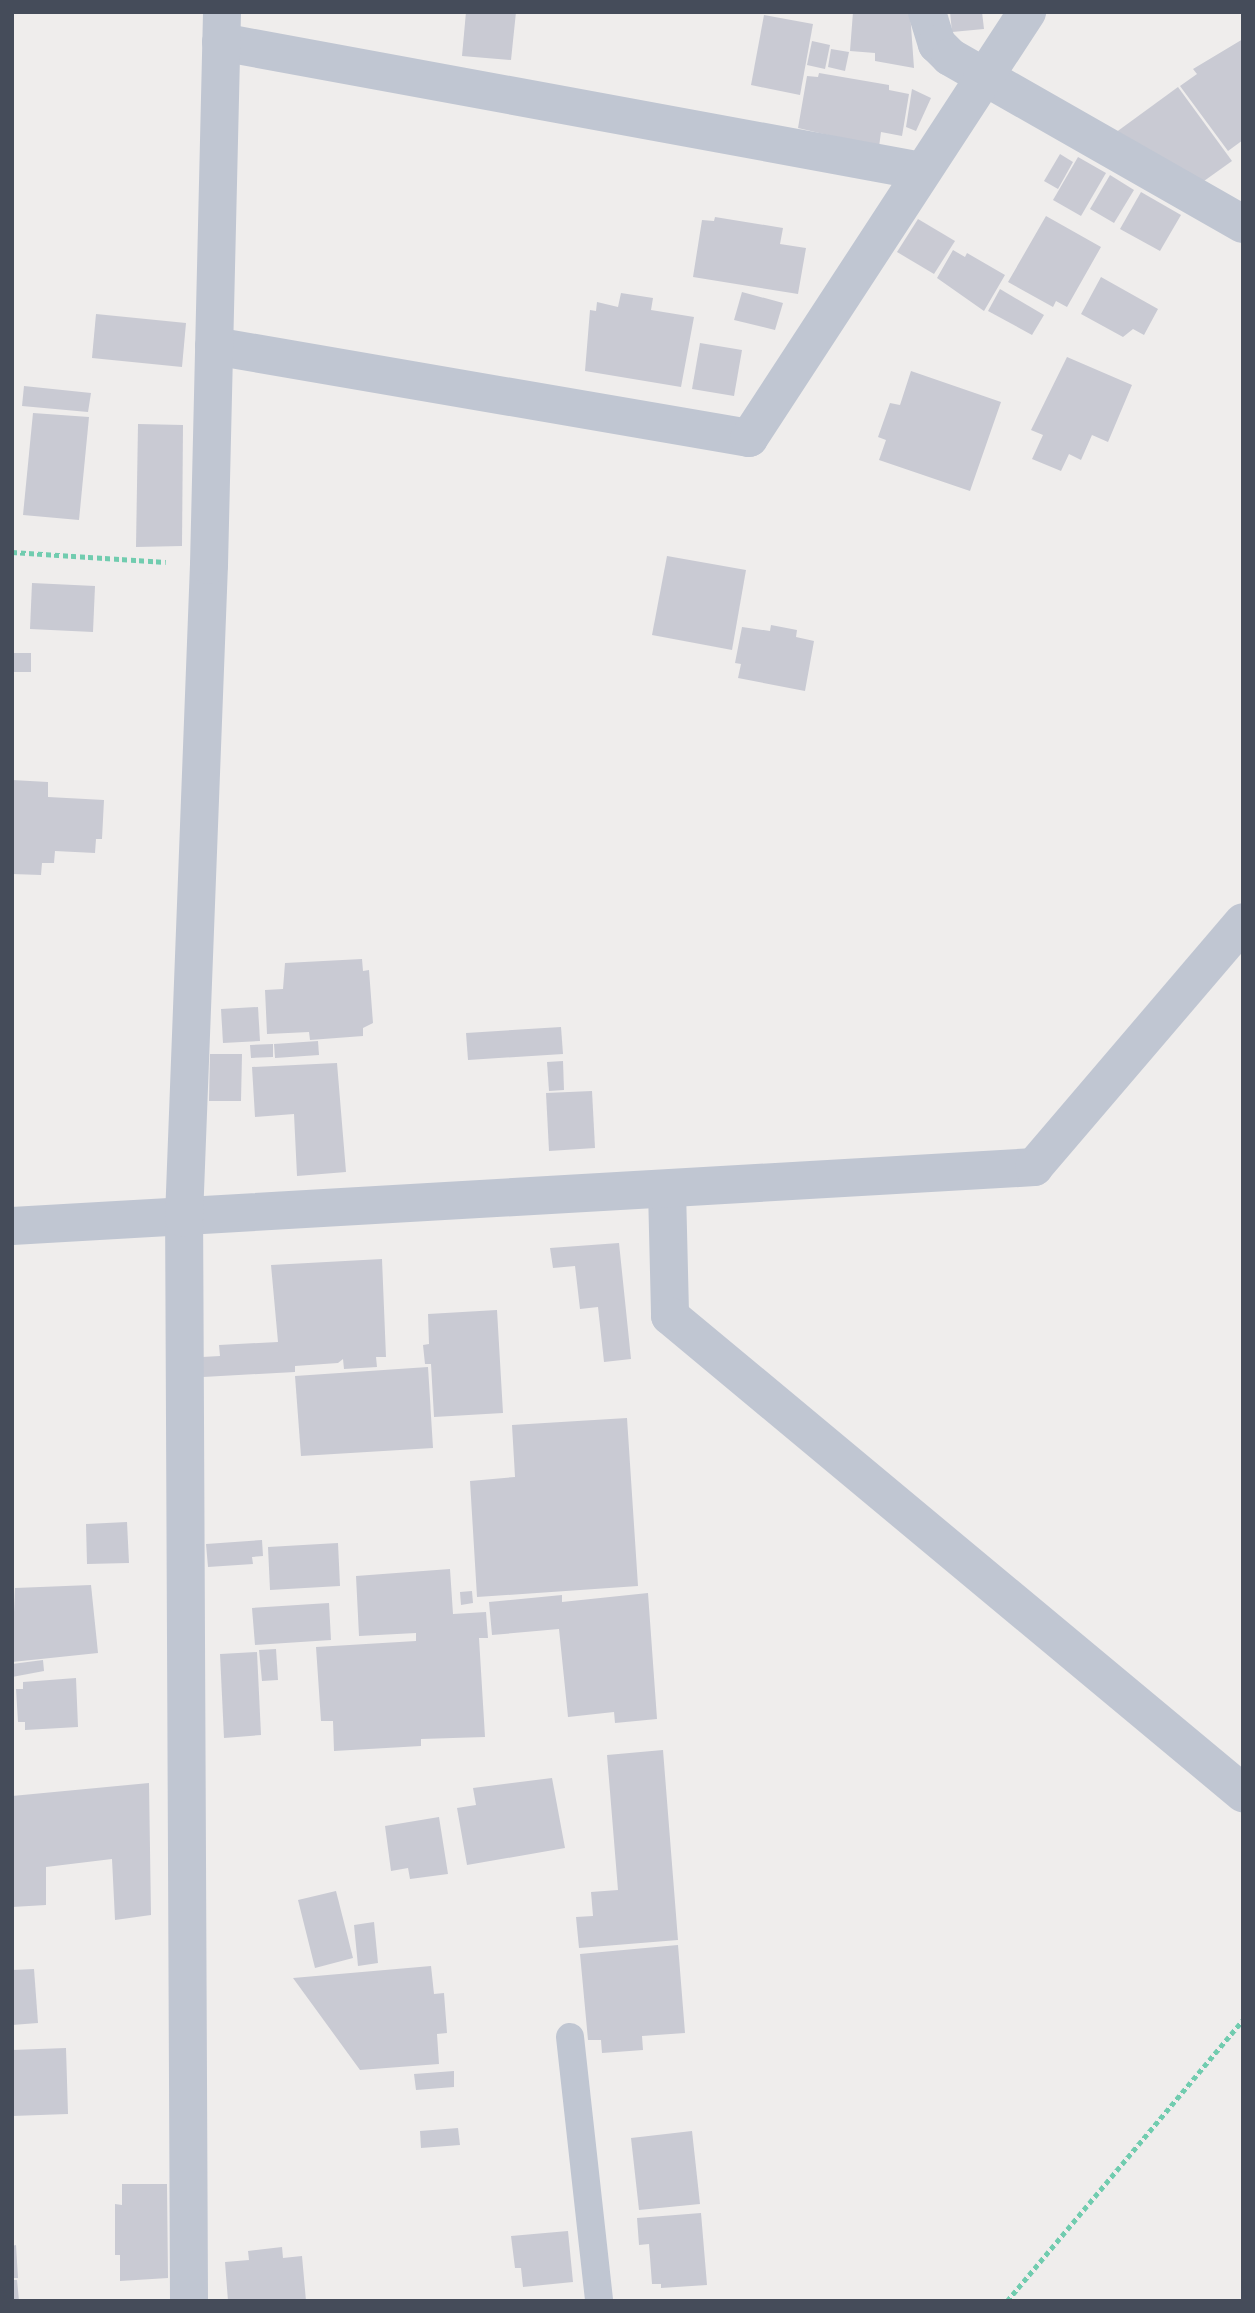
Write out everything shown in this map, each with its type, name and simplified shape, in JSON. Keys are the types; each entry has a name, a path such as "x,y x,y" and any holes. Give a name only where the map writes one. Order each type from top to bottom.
{"street":[{"path":"927,12 937,44 982,78 1243,224"},
{"path":"214,346 748,438 1027,12"},
{"path":"189,2301 184,1218 209,565 221,27 921,172"},
{"path":"12,1226 1034,1167 1243,922"},
{"path":"667,1190 670,1316 1243,1793"}],"lane":[{"path":"570,2038 599,2301"}],"path":[{"path":"12,552 209,565"},
{"path":"1007,2301 1243,2020"}],"building":[{"path":"466,12 516,12 511,60 462,56"},
{"path":"853,12 910,12 914,68 875,61 875,53 850,51"},
{"path":"950,12 982,12 984,29 952,32"},
{"path":"764,15 813,24 800,95 751,85"},
{"path":"1243,39 1243,140 1228,151 1180,86 1197,74 1193,69"},
{"path":"812,41 830,45 825,69 807,65"},
{"path":"831,49 849,52 845,71 828,67"},
{"path":"819,73 889,85 889,90 909,94 902,136 881,132 879,147 798,128 807,76 818,77"},
{"path":"1178,87 1232,161 1204,181 1115,133"},
{"path":"912,89 931,98 916,131 906,127"},
{"path":"1060,154 1073,162 1058,189 1044,181"},
{"path":"1078,157 1106,173 1081,216 1053,200"},
{"path":"1110,175 1134,190 1114,223 1090,209"},
{"path":"1141,192 1181,215 1160,251 1120,229"},
{"path":"1046,216 1101,247 1067,307 1056,301 1053,307 1008,282"},
{"path":"715,217 783,228 780,244 806,248 798,294 693,277 702,220 714,221"},
{"path":"918,219 955,241 934,274 897,252"},
{"path":"953,250 965,257 967,253 1005,275 984,311 937,278"},
{"path":"1101,277 1158,309 1144,335 1133,329 1123,337 1081,314"},
{"path":"1000,289 1044,315 1032,335 988,311"},
{"path":"742,292 783,303 775,330 734,320"},
{"path":"621,293 653,298 651,310 694,317 681,387 585,371 590,310 596,311 597,302 618,307"},
{"path":"96,314 186,323 182,367 92,358"},
{"path":"700,343 742,350 734,396 692,389"},
{"path":"1067,357 1132,385 1108,442 1092,435 1081,460 1069,454 1061,471 1032,459 1043,435 1031,430"},
{"path":"911,371 1001,402 970,491 879,460 886,440 878,437 890,403 900,405"},
{"path":"24,386 91,393 88,412 22,406"},
{"path":"33,413 89,417 79,520 23,515"},
{"path":"138,424 183,425 182,546 136,547"},
{"path":"667,556 746,570 732,650 652,635"},
{"path":"32,583 95,586 93,632 30,629"},
{"path":"771,625 797,630 796,637 814,641 805,691 738,678 741,664 735,663 742,627 770,631"},
{"path":"12,653 31,653 31,672 12,672"},
{"path":"12,780 48,782 48,797 104,800 102,839 96,839 95,853 55,851 54,863 42,863 41,875 12,874"},
{"path":"362,959 363,971 369,970 373,1023 363,1028 363,1036 310,1040 309,1032 267,1034 265,990 283,989 285,963"},
{"path":"258,1007 260,1041 223,1043 221,1009"},
{"path":"561,1027 563,1054 468,1060 466,1033"},
{"path":"318,1041 319,1055 275,1058 274,1044"},
{"path":"273,1044 273,1057 251,1058 250,1045"},
{"path":"210,1054 242,1054 241,1101 209,1101"},
{"path":"563,1061 564,1090 549,1091 547,1062"},
{"path":"337,1063 346,1172 297,1176 294,1114 255,1117 252,1067"},
{"path":"592,1091 595,1148 549,1151 546,1093"},
{"path":"619,1243 631,1359 604,1362 598,1307 580,1309 575,1266 553,1268 550,1248"},
{"path":"382,1259 386,1357 376,1357 377,1367 344,1369 343,1359 338,1363 295,1366 295,1372 203,1377 202,1357 220,1356 219,1345 278,1342 271,1265"},
{"path":"497,1310 503,1413 434,1417 431,1364 425,1364 423,1345 429,1344 428,1314"},
{"path":"428,1367 433,1448 301,1456 295,1376"},
{"path":"627,1418 638,1586 477,1597 470,1481 515,1477 512,1425"},
{"path":"127,1522 129,1563 87,1564 86,1524"},
{"path":"262,1540 263,1556 252,1557 253,1564 208,1567 206,1544"},
{"path":"338,1543 340,1586 270,1590 268,1547"},
{"path":"450,1569 453,1614 486,1612 488,1638 479,1638 485,1737 421,1739 421,1746 334,1751 333,1721 321,1721 316,1647 416,1641 416,1633 359,1636 356,1576"},
{"path":"91,1585 98,1653 12,1662 15,1588"},
{"path":"472,1591 473,1603 461,1605 460,1592"},
{"path":"648,1593 657,1719 615,1723 614,1712 568,1717 559,1629 492,1635 489,1602 562,1595 562,1602"},
{"path":"329,1603 331,1640 255,1645 252,1608"},
{"path":"276,1649 278,1680 262,1681 259,1650"},
{"path":"257,1652 261,1735 224,1738 220,1654"},
{"path":"43,1660 44,1671 12,1677 12,1664"},
{"path":"76,1678 78,1727 25,1730 25,1722 18,1722 16,1689 23,1689 23,1682"},
{"path":"663,1750 678,1940 579,1948 576,1917 593,1916 591,1892 618,1890 607,1755"},
{"path":"552,1778 565,1848 467,1865 457,1808 476,1805 473,1788"},
{"path":"149,1783 151,1915 115,1920 112,1859 46,1867 46,1905 12,1907 12,1796"},
{"path":"439,1817 448,1874 410,1879 408,1868 391,1871 385,1826"},
{"path":"336,1891 353,1958 315,1968 298,1900"},
{"path":"374,1922 378,1963 358,1966 354,1925"},
{"path":"678,1945 685,2033 642,2036 643,2050 602,2053 601,2040 588,2040 580,1954"},
{"path":"431,1966 434,1994 444,1993 447,2033 437,2034 439,2064 360,2070 293,1978"},
{"path":"34,1969 38,2023 12,2025 12,1970"},
{"path":"66,2048 68,2114 12,2116 12,2050"},
{"path":"454,2071 454,2087 416,2090 414,2074"},
{"path":"458,2128 460,2145 421,2148 420,2131"},
{"path":"692,2131 700,2204 639,2210 631,2138"},
{"path":"122,2184 167,2184 168,2278 120,2281 120,2255 115,2255 115,2204 122,2205"},
{"path":"701,2213 707,2285 661,2288 661,2284 652,2284 649,2244 639,2245 637,2218"},
{"path":"568,2231 573,2282 523,2287 521,2268 515,2268 511,2236"},
{"path":"16,2245 18,2278 12,2278 12,2246"},
{"path":"282,2247 283,2258 302,2256 306,2301 228,2301 225,2262 249,2260 248,2251"},
{"path":"12,2280 17,2280 19,2301 12,2301"}]}
